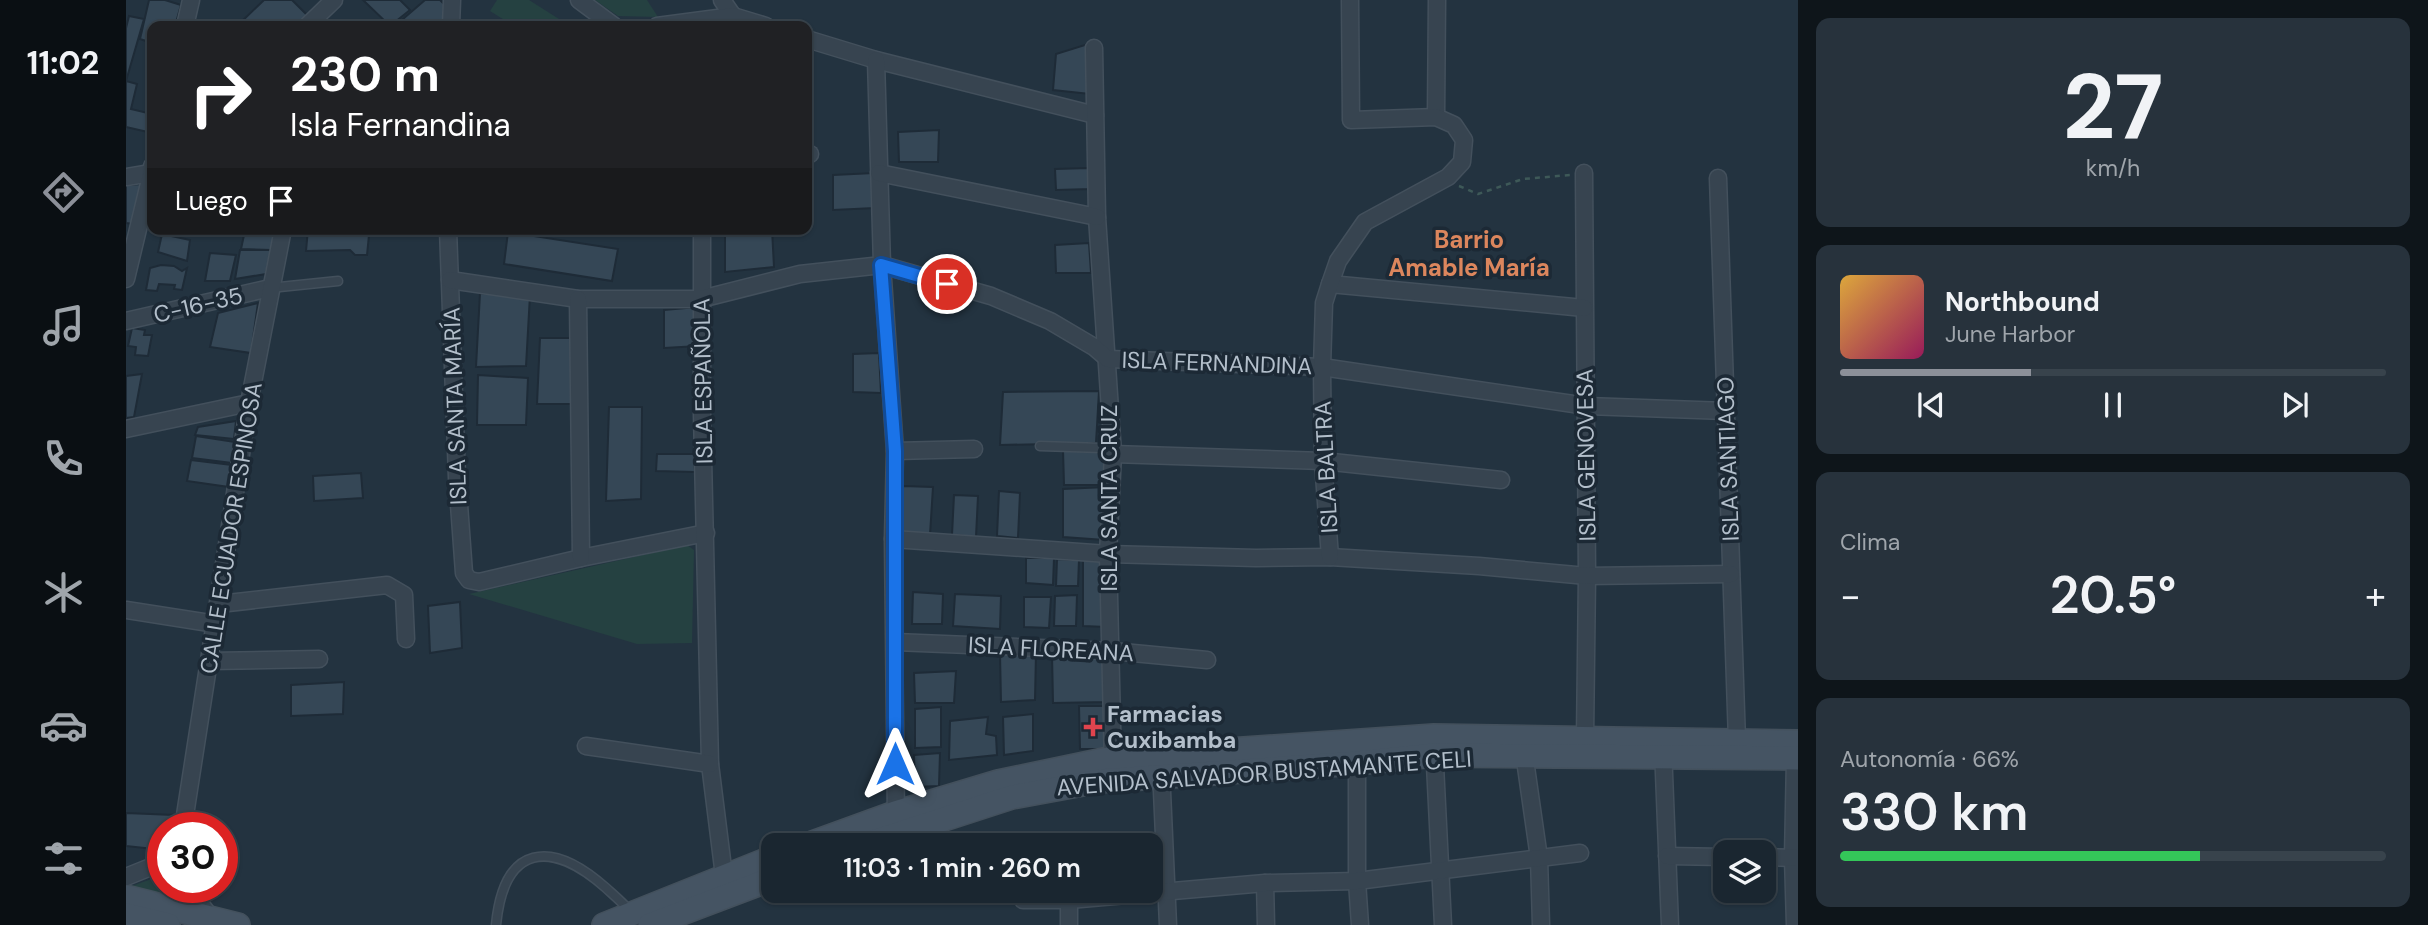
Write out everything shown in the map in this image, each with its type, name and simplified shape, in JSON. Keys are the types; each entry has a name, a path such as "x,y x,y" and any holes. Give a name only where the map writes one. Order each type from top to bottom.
{"main road":[{"name":"AVENIDA SALVADOR BUSTAMANTE CELI","path":"1523,747 1585,738 1663,749 1737,741 1797,753"},
{"name":"AVENIDA SALVADOR BUSTAMANTE CELI","path":"1161,767 1434,745 1797,753"},
{"name":"AVENIDA SALVADOR BUSTAMANTE CELI","path":"854,833 897,822 998,782 1113,769 1357,763 1434,745"},
{"name":"AVENIDA SALVADOR BUSTAMANTE CELI","path":"881,833 897,822"},
{"path":"640,921 724,876 761,863"},
{"path":"604,925 640,921 761,882"},
{"path":"126,897 238,925"},
{"path":"126,915 168,925"}],"street":[{"path":"186,21 191,0"},
{"path":"312,21 334,0"},
{"path":"451,21 452,0"},
{"path":"579,0 607,21"},
{"path":"722,0 733,16"},
{"path":"1350,0 1351,120 1436,117 1454,125 1464,140 1462,162 1448,177"},
{"path":"1436,117 1437,0"},
{"path":"695,21 733,16 750,21"},
{"path":"812,41 876,60 1095,115"},
{"name":"ISLA SANTA CRUZ","path":"1094,48 1097,217 1112,450 1108,554 1113,769"},
{"path":"876,60 881,265 895,451 893,539 897,822"},
{"path":"126,177 147,171"},
{"path":"879,173 1097,217"},
{"name":"ISLA GENOVESA","path":"1584,173 1587,406 1585,738"},
{"name":"ISLA BALTRA","path":"1330,556 1323,461 1324,303 1338,261 1365,222 1448,177"},
{"name":"ISLA SANTIAGO","path":"1718,177 1737,741"},
{"path":"126,279 147,191"},
{"name":"CALLE ECUADOR ESPINOSA","path":"185,812 249,403 282,235"},
{"name":"ISLA SANTA MARÍA","path":"449,235 458,490 464,573 470,580 479,582 581,558"},
{"name":"ISLA ESPAÑOLA","path":"702,235 710,764 724,876"},
{"name":"ISLA FERNANDINA","path":"450,280 578,299 701,299 800,274 881,265 990,296 1050,321 1094,347 1108,359 1322,367 1587,406 1726,411"},
{"path":"1330,284 1584,308"},
{"name":"C-16-35","path":"126,321 270,288"},
{"path":"578,299 581,558 706,533"},
{"path":"126,429 249,403"},
{"path":"895,451 974,449"},
{"path":"1112,450 1323,461 1501,480"},
{"path":"893,539 1108,554 1256,558 1330,556 1587,576 1731,574"},
{"path":"219,604 387,584 404,595 406,639"},
{"path":"126,610 216,624"},
{"name":"ISLA FLOREANA","path":"895,642 1112,650 1208,660"},
{"path":"209,661 318,659"},
{"path":"1434,745 1443,925"},
{"path":"586,746 710,764"},
{"path":"1523,747 1539,858 1541,925"},
{"path":"1663,749 1670,925"},
{"path":"1795,925 1797,753"},
{"path":"1357,763 1357,881 1360,925"},
{"path":"1161,767 1168,925"},
{"path":"1163,892 1265,883 1357,881 1580,853"},
{"path":"1667,856 1713,857"},
{"path":"1776,857 1796,858"},
{"path":"126,877 147,868"},
{"path":"1265,883 1266,925"},
{"path":"200,903 211,918"},
{"path":"1069,903 1069,925"}],"lane":[{"path":"270,288 338,281"},
{"path":"1040,446 1112,450"},
{"path":"496,925 499,900 509,877 522,863 541,855 566,860 595,878 640,921"}],"path":[{"path":"1448,177 1459,186 1478,194 1523,179 1584,173"}],"green space":[{"path":"497,0 529,0 559,19 506,21 490,11"},
{"path":"595,0 647,0 658,17 618,16"},
{"path":"687,545 694,550 692,643 637,644 469,594"},
{"path":"147,881 147,894 126,888"},
{"path":"176,903 195,903 202,911"}],"building":[{"path":"149,0 165,0 181,5 176,21 147,21 147,41 140,39"},
{"path":"264,0 292,0 310,18 307,21 242,21"},
{"path":"363,0 400,0 410,10 396,21 385,21"},
{"path":"425,0 440,0 444,4 443,21 403,19"},
{"path":"129,16 144,19 126,81 126,28"},
{"path":"1088,44 1090,94 1053,90 1056,54"},
{"path":"126,81 137,84 131,109 147,113 147,132 126,127"},
{"path":"939,130 938,162 899,162 898,132"},
{"path":"1089,168 1091,189 1056,190 1055,169"},
{"path":"874,173 875,208 833,210 833,175"},
{"path":"142,184 133,224 126,223 126,185"},
{"path":"162,235 190,240 187,261 158,252"},
{"path":"244,235 274,236 271,250 241,249"},
{"path":"307,235 369,235 367,255 355,255 350,250 306,251"},
{"path":"508,235 527,235 618,249 612,281 504,264"},
{"path":"725,235 772,235 774,267 725,272"},
{"path":"1089,243 1091,273 1056,273 1055,245"},
{"path":"240,250 271,250 266,274 235,279"},
{"path":"210,253 236,255 230,281 205,281"},
{"path":"174,266 182,271 187,268 182,290 174,289 175,285 159,284 157,291 146,290 150,268"},
{"path":"480,293 530,295 526,366 476,367"},
{"path":"258,303 251,353 210,347 218,313"},
{"path":"697,307 699,346 664,348 664,310"},
{"path":"132,328 145,330 144,335 152,335 148,356 135,355 136,347 128,346"},
{"path":"540,338 571,338 574,404 537,404"},
{"path":"879,353 881,393 853,392 853,354"},
{"path":"142,374 134,417 126,418 126,376"},
{"path":"478,375 528,378 526,425 477,425"},
{"path":"1099,391 1096,443 1000,445 1003,392"},
{"path":"609,407 642,407 641,499 606,501"},
{"path":"236,421 234,439 195,435 198,427"},
{"path":"196,436 235,442 232,463 192,458"},
{"path":"1063,450 1106,451 1108,485 1064,485"},
{"path":"657,454 694,454 695,472 656,471"},
{"path":"191,460 232,465 229,487 187,481"},
{"path":"361,473 363,498 314,501 313,476"},
{"path":"903,486 933,487 930,535 901,533"},
{"path":"1106,487 1105,540 1063,537 1063,489"},
{"path":"999,491 1020,493 1018,538 997,536"},
{"path":"954,495 978,496 976,537 952,535"},
{"path":"1104,556 1106,627 1083,626 1083,558"},
{"path":"1026,558 1054,558 1053,585 1026,583"},
{"path":"1057,559 1079,560 1078,586 1056,586"},
{"path":"913,592 943,594 942,624 912,624"},
{"path":"955,594 1001,596 1000,629 953,626"},
{"path":"1077,595 1076,626 1054,626 1055,596"},
{"path":"1024,597 1051,597 1049,628 1024,627"},
{"path":"460,602 462,648 430,653 428,606"},
{"path":"1036,653 1035,700 1001,702 1000,654"},
{"path":"1052,654 1106,657 1108,702 1053,703"},
{"path":"956,671 954,703 915,703 914,673"},
{"path":"344,682 343,714 291,716 291,685"},
{"name":"Farmacias Cuxibamba","path":"1079,706 1107,706 1105,749 1080,749"},
{"path":"941,707 941,747 915,748 915,709"},
{"path":"1033,714 1033,751 1004,755 1003,717"},
{"path":"988,717 986,734 996,736 997,755 949,760 950,721"},
{"path":"940,753 939,786 915,787 914,755"},
{"path":"126,813 147,814 147,848 126,846"}],"place":[{"name":"Farmacias Cuxibamba","path":"1093,727"}],"district":[{"name":"Barrio Amable María","path":"1469,254"}],"route":[{"path":"895,764 895,451 881,265 947,284"}]}
